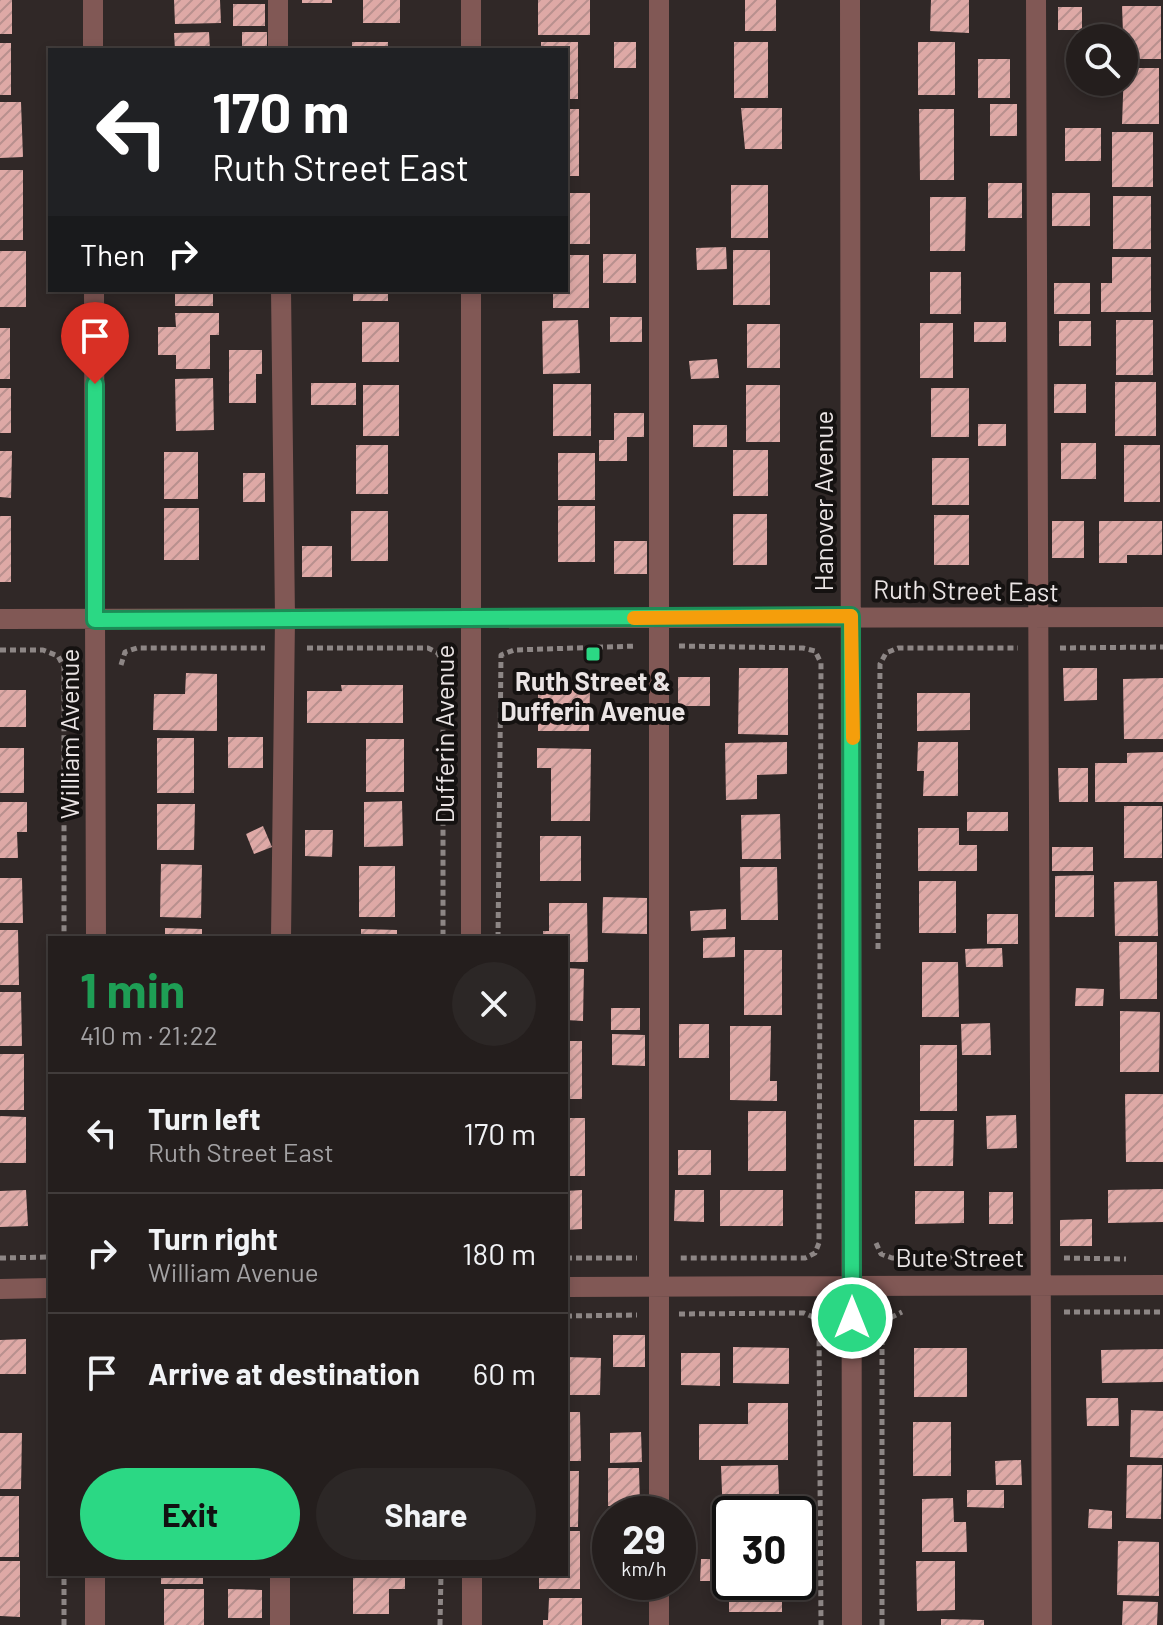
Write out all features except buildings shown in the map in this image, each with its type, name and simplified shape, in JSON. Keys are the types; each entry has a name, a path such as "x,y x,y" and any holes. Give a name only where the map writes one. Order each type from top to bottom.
{"street":[{"path":"93,0 93,48"},
{"path":"278,0 278,48"},
{"path":"471,0 471,48"},
{"path":"659,0 659,1496"},
{"name":"Hanover Avenue","path":"850,0 852,1625"},
{"path":"1036,0 1042,1625"},
{"name":"William Avenue","path":"94,292 96,936"},
{"path":"281,292 285,618 281,936"},
{"name":"Dufferin Avenue","path":"471,292 471,936"},
{"name":"Ruth Street East","path":"0,619 1163,617"},
{"name":"Bute Street","path":"568,1287 1163,1285"},
{"path":"0,1289 48,1288"},
{"path":"95,1576 95,1625"},
{"path":"280,1576 280,1625"},
{"path":"472,1576 472,1625"},
{"path":"659,1600 659,1625"}],"path":[{"path":"498,936 501,655 514,650 657,645 803,648 815,651 821,663 819,1243 815,1253 805,1258 568,1258"},
{"path":"878,961 880,664 886,653 898,648 1163,647"},
{"path":"0,650 43,650 58,656 64,667 64,936"},
{"path":"876,1227 875,1242 881,1254 892,1258 1133,1259"},
{"path":"0,1258 48,1257"},
{"path":"882,1625 882,1334 888,1319 900,1312 916,1312"},
{"path":"1043,1312 1163,1312"},
{"path":"568,1316 804,1313 815,1318 819,1328 821,1625"},
{"path":"64,1576 64,1625"},
{"path":"440,1625 441,1576"}],"slow traffic":[{"path":"634,618 851,616 853,738"}],"place":[{"name":"Ruth Street & Dufferin Avenue","path":"593,654"}],"route":[{"path":"95,384 95,620 851,616 852,1318"}]}
